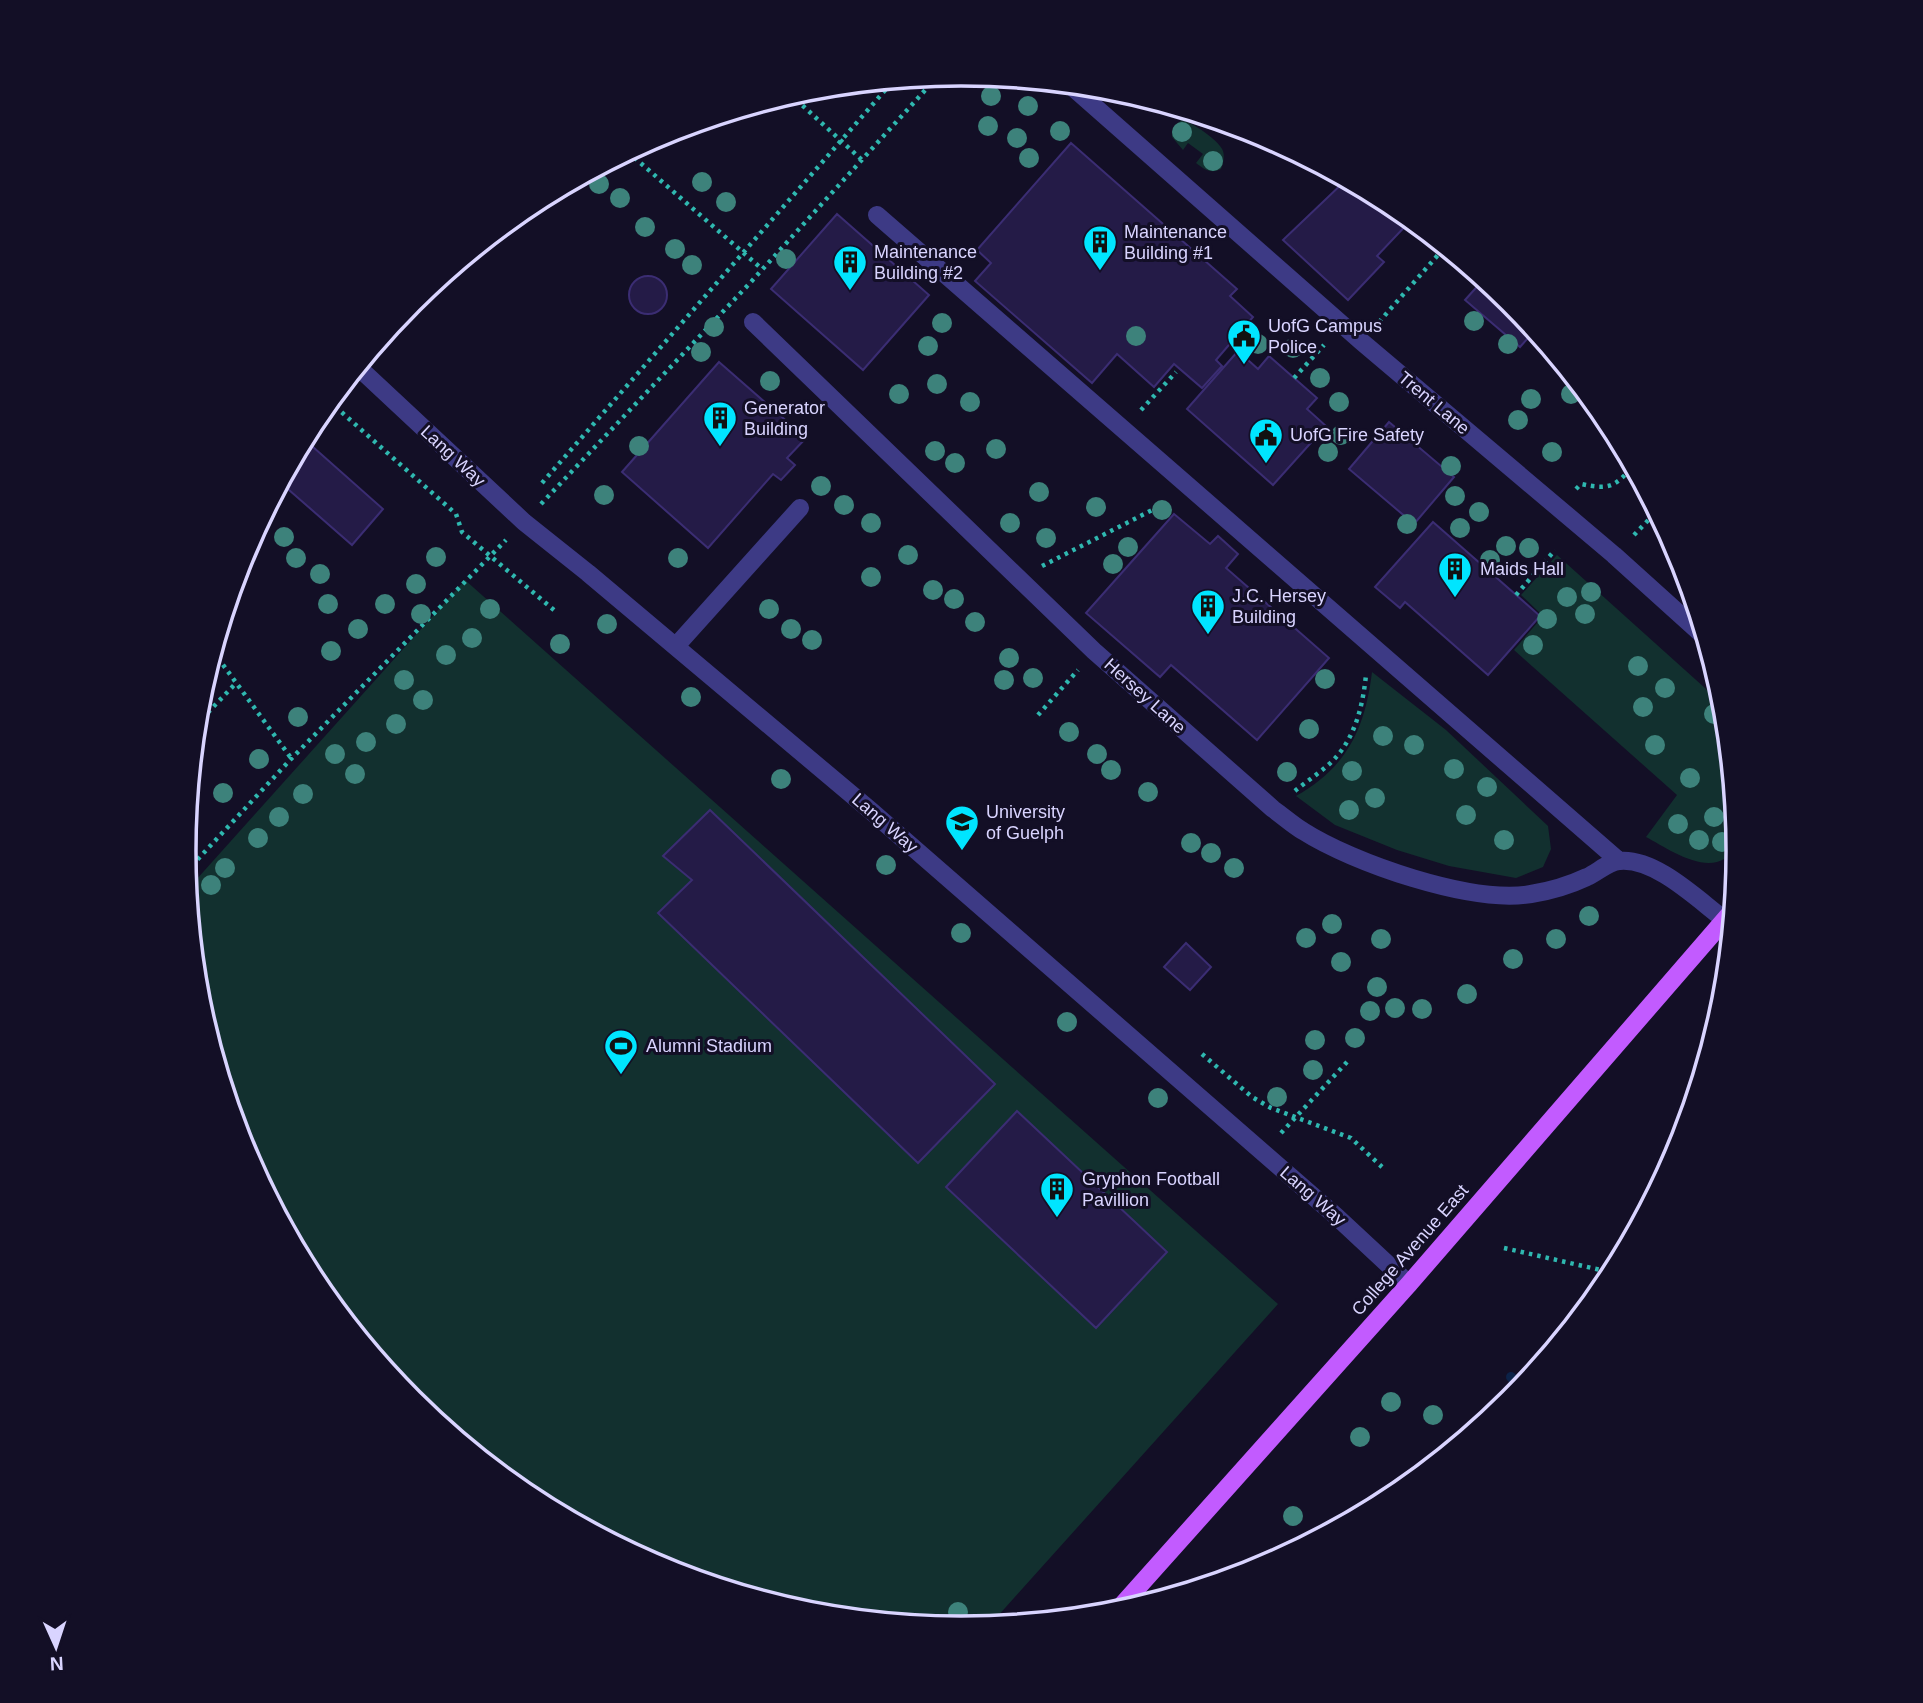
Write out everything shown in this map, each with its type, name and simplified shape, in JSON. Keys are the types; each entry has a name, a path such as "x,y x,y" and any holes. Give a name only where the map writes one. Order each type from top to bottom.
{"main road":[{"name":"College Avenue East","path":"1127,1599 1409,1284 1724,920"}],"street":[{"name":"Trent Lane","path":"1082,95 1362,342 1693,627"},
{"path":"877,215 1618,860 1653,869 1725,912"},
{"name":"Hersey Lane","path":"753,322 1094,651 1273,809 1304,832 1339,850 1403,875 1462,890 1493,894 1529,895 1588,877 1618,860"},
{"name":"Lang Way","path":"364,373 524,522 880,818 1338,1217 1409,1284"},
{"path":"676,646 800,508"}],"path":[{"path":"196,861 291,758 524,522 762,269 928,87"},
{"path":"542,483 886,90"},
{"path":"800,103 862,160"},
{"path":"636,159 762,269"},
{"path":"1362,342 1440,254"},
{"path":"1294,378 1324,345"},
{"path":"1122,430 1176,372"},
{"path":"337,408 456,514 462,532 555,610"},
{"path":"1558,508 1581,484 1602,489 1619,482 1627,473"},
{"path":"1018,578 1191,490"},
{"path":"1516,595 1555,550"},
{"path":"1273,809 1337,756 1354,729 1364,697 1369,646"},
{"path":"1038,715 1094,651"},
{"path":"220,660 291,758"},
{"path":"208,712 237,682"},
{"path":"1202,1054 1252,1097 1296,1118 1351,1138 1382,1167"},
{"path":"1263,1153 1347,1062"},
{"path":"1504,1248 1602,1270"}],"green space":[{"path":"1181,120 1192,124 1217,142 1224,156 1221,169 1211,171 1202,168 1196,163 1203,154 1188,143 1183,150 1172,137 1172,131"},
{"path":"1557,555 1711,693 1726,801 1727,857 1724,859 1705,863 1695,861 1646,837 1677,795 1514,650 1543,616 1521,595"},
{"name":"Alumni Stadium","path":"465,580 1278,1304 998,1616 911,1616 812,1603 715,1577 668,1559 579,1515 495,1459 420,1393 354,1318 325,1277 275,1190 236,1098 210,1001 202,951 197,879"},
{"path":"1372,672 1446,730 1548,826 1551,849 1543,867 1516,878 1449,866 1397,850 1335,825 1296,796 1314,785 1341,759 1358,729"}],"building":[{"name":"Maintenance Building #1","path":"1071,143 1237,289 1230,296 1253,317 1216,360 1222,366 1202,388 1174,364 1154,387 1117,354 1092,383 975,281 991,263 977,250"},
{"path":"1340,186 1404,227 1377,256 1384,262 1348,300 1283,240"},
{"name":"Maintenance Building #2","path":"837,214 929,295 863,370 771,289"},
{"path":"648,276 661,282 667,295 661,308 648,314 635,308 629,295 635,282"},
{"path":"1477,286 1528,338 1520,347 1465,300"},
{"path":"1238,351 1258,369 1269,356 1317,398 1307,409 1326,426 1273,485 1187,409"},
{"name":"Generator Building","path":"719,362 806,438 787,458 795,465 781,480 773,474 708,548 622,472"},
{"path":"1389,422 1454,477 1414,524 1349,469"},
{"path":"312,446 383,509 352,545 288,489"},
{"name":"J.C. Hersey Building","path":"1174,514 1210,544 1218,536 1238,554 1226,568 1329,658 1257,740 1171,665 1160,677 1086,613"},
{"name":"Maids Hall","path":"1433,522 1540,616 1488,675 1405,602 1400,608 1375,587"},
{"name":"Alumni Stadium","path":"710,810 995,1084 918,1163 658,913 692,880 663,856"},
{"path":"1186,943 1211,967 1190,990 1164,967"},
{"name":"Gryphon Football Pavillion","path":"1017,1111 1167,1252 1096,1328 946,1187"}],"waterway":[{"path":"1511,1377 1514,1380"}],"place":[{"name":"Maintenance Building #1","path":"1100,272"},
{"name":"Maintenance Building #2","path":"850,292"},
{"name":"UofG Campus Police","path":"1244,366"},
{"name":"Generator Building","path":"720,448"},
{"name":"UofG Fire Safety","path":"1266,465"},
{"name":"Maids Hall","path":"1455,599"},
{"name":"J.C. Hersey Building","path":"1208,636"},
{"name":"University of Guelph","path":"962,852"},
{"name":"Alumni Stadium","path":"621,1076"},
{"name":"Gryphon Football Pavillion","path":"1057,1219"}]}
